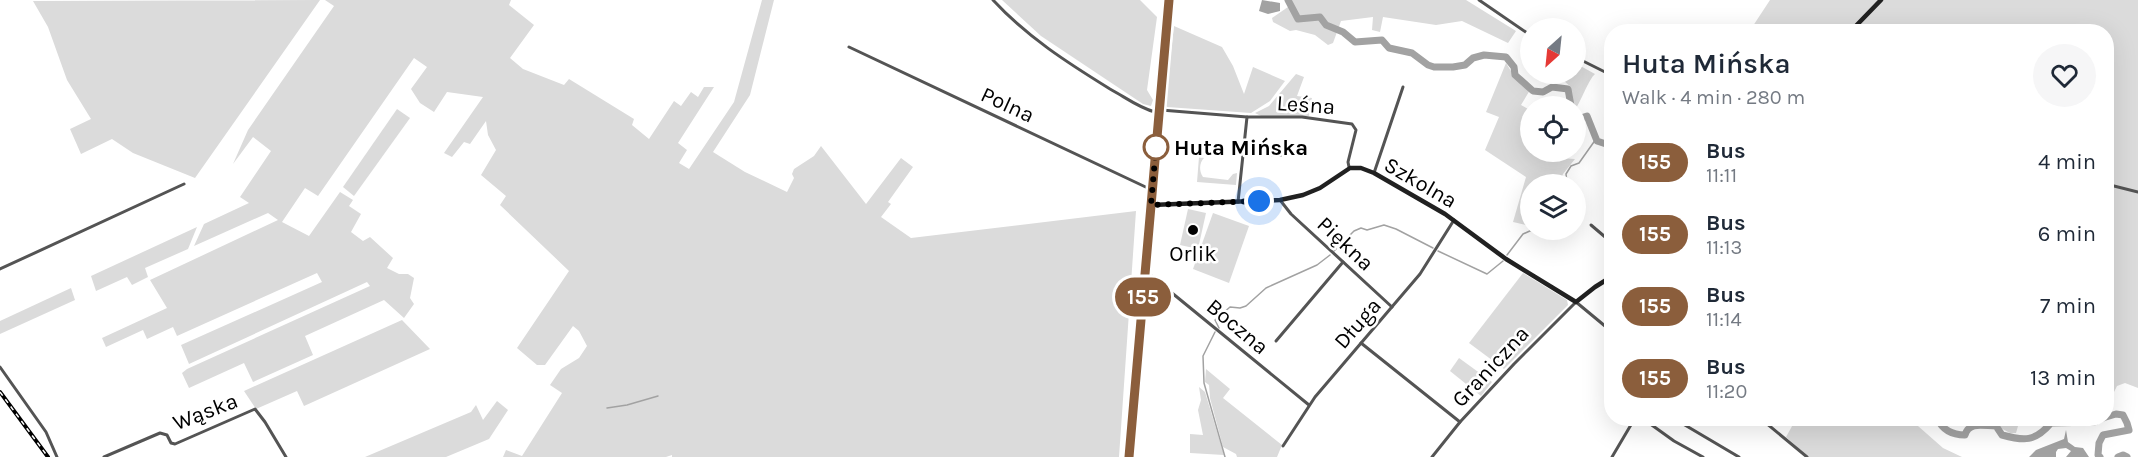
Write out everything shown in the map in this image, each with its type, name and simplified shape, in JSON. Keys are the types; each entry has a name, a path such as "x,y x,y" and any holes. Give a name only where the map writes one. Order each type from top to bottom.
{"street":[{"path":"993,0 1032,37 1073,66 1142,108 1155,112 1193,111 1247,117 1238,201"},
{"path":"1129,457 1169,0"},
{"path":"1479,0 1520,28"},
{"path":"1858,24 1881,0"},
{"name":"Polna","path":"849,47 1152,190"},
{"path":"1586,62 1604,72"},
{"path":"1374,173 1403,87"},
{"name":"Leśna","path":"1247,117 1302,117 1352,124 1356,130 1348,162 1350,168"},
{"path":"1244,153 1281,154"},
{"name":"Szkolna","path":"1151,205 1280,201 1320,188 1350,168 1361,168 1374,173 1454,220 1506,259 1576,302 1604,325"},
{"path":"0,269 184,184"},
{"path":"2114,186 2138,192"},
{"name":"Piękna","path":"1280,201 1291,214 1392,307"},
{"name":"Długa","path":"1283,446 1309,405 1420,274 1454,220"},
{"path":"1591,225 1604,236"},
{"path":"1276,341 1343,262"},
{"name":"Boczna","path":"1145,274 1150,275 1174,294 1309,405"},
{"path":"1576,302 1604,281"},
{"name":"Graniczna","path":"1432,457 1460,422 1576,302"},
{"path":"1361,343 1460,422"},
{"path":"0,367 46,432 57,457"},
{"name":"Wąska","path":"104,457 160,433 167,435 171,443 175,444 255,410 286,457"},
{"path":"1612,457 1630,426"},
{"path":"1653,426 1703,457"},
{"path":"1687,426 1739,457"},
{"path":"1770,426 1807,457"}],"shaded area":[{"path":"320,0 195,178 133,153 112,139 81,154 70,129 91,119 67,80 48,27 33,1"},
{"path":"325,0 511,0 509,5 534,25 510,58 523,69 564,85 569,79 634,119 632,125 649,139 674,101 681,106 691,92 698,97 704,87 714,87 678,143 687,150 679,163 689,169 734,102 762,0 774,0 750,95 713,152 745,172 787,192 794,178 792,174 794,169 814,156 821,146 866,204 901,158 913,167 888,202 891,204 881,217 911,238 1136,211 1119,457 672,457 672,455 666,457 503,457 506,450 522,456 562,393 550,385 561,369 579,358 587,346 579,331 573,326 545,365 537,365 517,348 569,271 500,205 506,196 481,175 496,150 488,135 486,121 470,144 464,142 452,157 444,153 483,97 447,92 434,112 420,103 411,89 427,67 414,58 318,196 305,188 282,222 309,236 340,192 353,200 349,206 361,214 351,232 363,241 370,237 393,258 387,268 414,278 410,298 414,304 404,318 384,300 305,336 313,355 253,382 244,363 189,388 182,373 187,369 370,286 367,282 189,364 181,345 322,282 317,273 177,336 173,327 147,339 143,330 106,347 102,338 167,308 150,280 278,220 268,213 194,246 204,224 249,203 240,197 271,151 253,137 233,164 248,130 334,6"},
{"path":"1002,0 1140,0 1157,17 1147,90 1153,100 1151,106 1143,104 1041,36"},
{"path":"1262,0 1280,3 1280,11 1268,14 1259,11"},
{"path":"1291,0 1466,0 1516,31 1508,43 1462,21 1436,25 1383,17 1380,32 1372,30 1373,17 1341,21 1333,43 1328,45 1315,35 1296,30 1290,31 1273,22 1272,18 1288,7"},
{"path":"1770,0 2138,0 2138,388 2125,383 2117,386 2114,392 2114,24 1754,24"},
{"path":"1174,26 1222,47 1233,66 1244,94 1253,67 1285,81 1270,101 1251,113 1167,107 1165,105"},
{"path":"1506,63 1520,84 1530,90 1526,96 1520,96 1520,162 1573,162 1563,174 1521,174 1485,150 1499,117 1486,112"},
{"path":"1586,69 1595,74 1582,96 1571,96 1571,87 1568,84 1586,84"},
{"path":"1296,74 1304,77 1297,96 1312,98 1309,116 1261,116 1255,113 1269,106"},
{"path":"397,109 410,118 354,196 343,187"},
{"path":"1199,157 1204,158 1200,167 1203,177 1228,180 1237,173 1236,185 1197,182"},
{"path":"1520,198 1520,224 1513,222"},
{"name":"Orlik","path":"1188,209 1206,213 1198,249 1180,245"},
{"path":"1213,213 1249,226 1229,283 1193,269"},
{"path":"197,227 188,249 145,268 148,277 132,285 127,277 96,291 91,276"},
{"path":"1523,273 1567,300 1568,305 1504,369 1469,343"},
{"path":"71,288 75,300 0,334 0,321"},
{"path":"402,320 430,349 304,406 297,391 256,409 244,391"},
{"path":"1459,358 1492,382 1481,396 1450,371"},
{"path":"1206,369 1230,389 1223,398 1282,445 1277,457 1237,457 1236,454 1223,447 1210,398 1209,385 1205,382"},
{"path":"1199,387 1205,392 1224,455 1190,453 1190,434 1203,435 1198,410 1201,400"},
{"path":"497,401 508,410 489,439 446,457 365,457 471,412 476,405 483,420"},
{"path":"1792,426 1918,426 1943,448 1962,457 1808,457 1786,437"},
{"path":"1997,426 2018,426 2016,433 2010,433"},
{"path":"2066,430 2068,442 2075,447 2083,448 2089,457 2066,457 2071,451 2066,448 2058,449 2056,457 2029,457 2036,450 2064,439"}],"waterway":[{"path":"1288,0 1298,19 1320,17 1326,25 1343,32 1355,42 1382,40 1389,48 1412,53 1434,67 1465,65 1473,58 1484,55 1506,57 1514,67 1515,75 1533,91 1543,92 1552,87 1568,89 1569,96"},
{"path":"1586,116 1597,141 1604,143"},
{"path":"1566,174 1571,166 1579,163 1596,139"},
{"path":"1334,251 1354,231 1384,225 1433,248"},
{"path":"1507,255 1520,238"},
{"path":"1438,251 1487,274 1503,261"},
{"path":"1219,328 1215,320 1230,307 1246,306 1266,288 1317,265 1330,255"},
{"path":"1215,332 1203,356 1204,383 1225,457"},
{"path":"607,408 658,396"},
{"path":"2100,457 2098,455 2099,443 2103,435 2129,430 2123,415 2114,415"},
{"path":"1943,426 1948,431 1965,435 1973,426"},
{"path":"1996,426 2002,435 2023,439 2040,434 2048,426"},
{"path":"2118,457 2123,455 2127,457"}],"railway":[{"path":"0,392 48,457"}],"bus line":[{"name":"155","path":"1129,457 1169,0"}],"place":[{"name":"Huta Mińska","path":"1156,147"},
{"name":"Orlik","path":"1193,230"}],"route":[{"path":"1156,147 1151,205 1259,201"}]}
